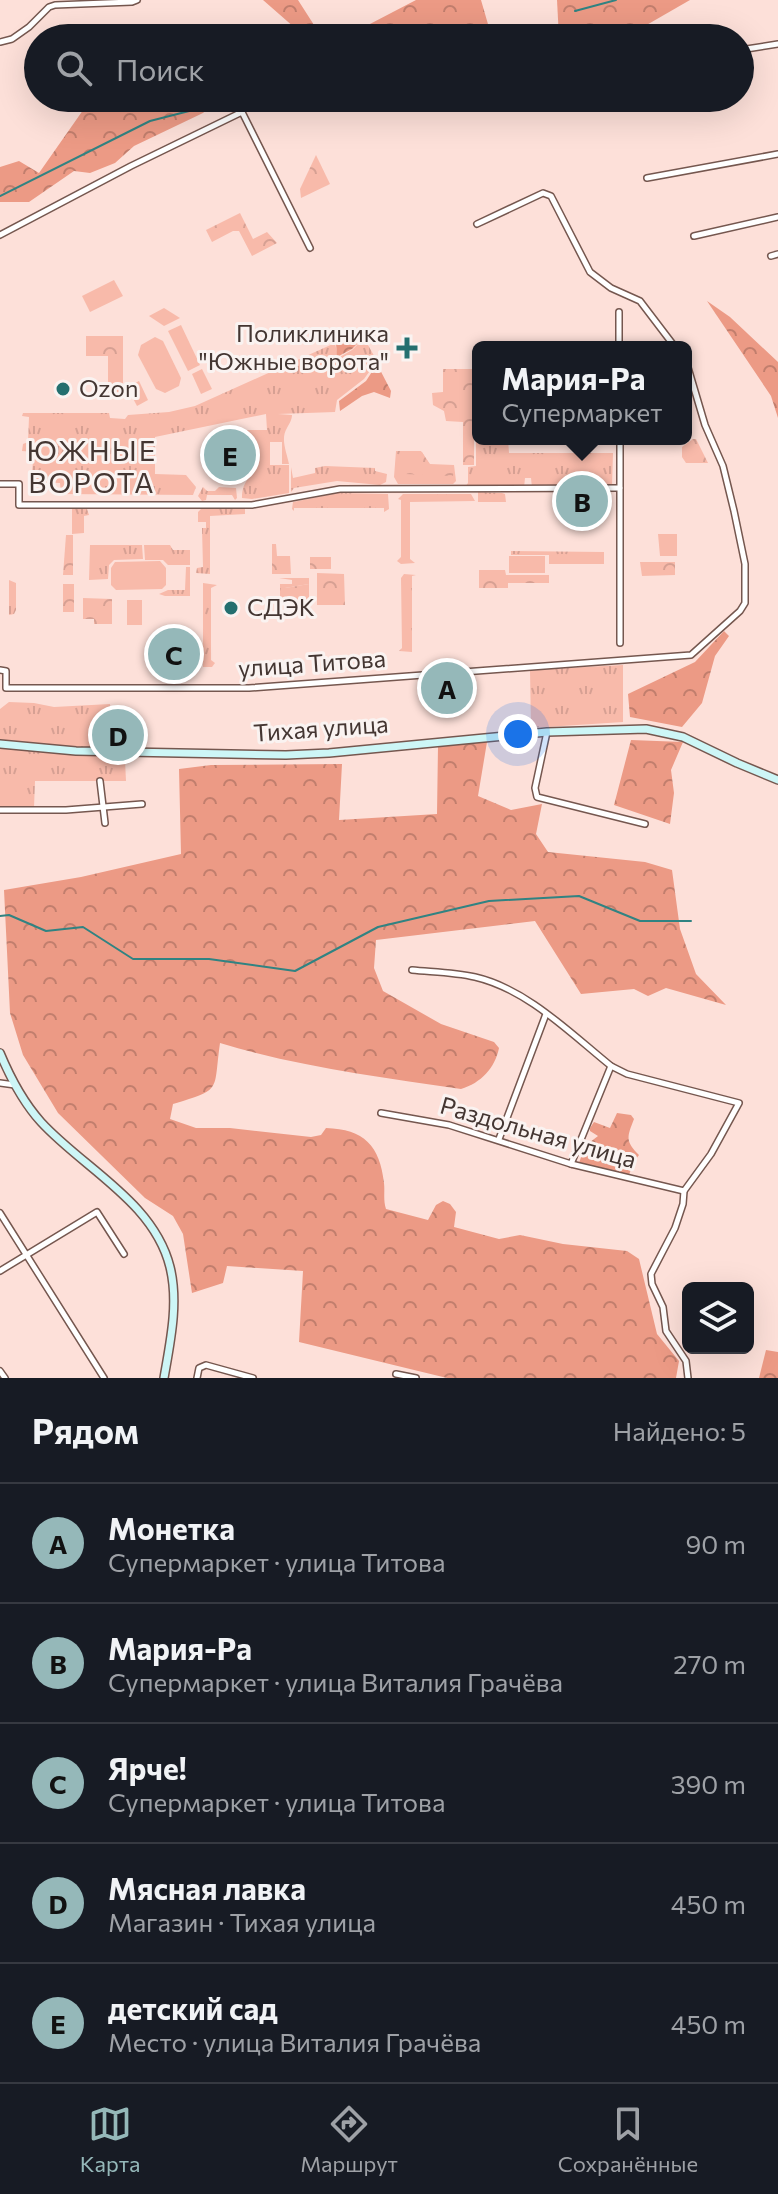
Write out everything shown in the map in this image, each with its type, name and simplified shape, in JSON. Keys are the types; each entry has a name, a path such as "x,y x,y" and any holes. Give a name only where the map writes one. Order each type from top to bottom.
{"street":[{"path":"29,24 48,4 137,0"},
{"path":"0,42 12,39 24,30"},
{"path":"754,48 778,44"},
{"path":"0,235 242,112 310,248"},
{"path":"647,178 778,154"},
{"path":"477,224 543,193 551,196 590,272 611,288 640,301 670,341"},
{"path":"694,236 778,217"},
{"path":"619,312 619,341"},
{"name":"улица Титова","path":"0,670 6,671 6,688 204,689 691,655 745,603 745,564 723,466 705,425 692,381"},
{"path":"620,445 620,643"},
{"path":"0,484 19,484 19,505 252,505 340,489 620,488"},
{"name":"Тихая улица","path":"0,744 76,751 286,755 547,732 646,729 683,737 778,780"},
{"path":"547,732 535,788 537,797 645,824"},
{"path":"100,781 105,823"},
{"path":"0,810 66,810 142,804"},
{"path":"412,970 473,977 498,984 520,995 611,1066 646,1080 739,1103 711,1154 684,1191 675,1228 651,1274 652,1284 663,1307 666,1331 686,1361 688,1378"},
{"path":"499,1139 546,1014"},
{"path":"0,1053 15,1085 40,1121 133,1205 164,1248 171,1271 173,1314 164,1378"},
{"path":"571,1164 611,1066"},
{"path":"0,1083 15,1085"},
{"name":"Раздольная улица","path":"381,1113 449,1125 571,1164 684,1191"},
{"path":"0,1271 97,1212 124,1254"},
{"path":"0,1213 104,1378"},
{"path":"197,1378 199,1368 206,1365 253,1378"},
{"path":"0,1371 5,1378"},
{"path":"396,1374 416,1378"}],"green space":[{"path":"263,0 298,0 313,24 290,24"},
{"path":"416,0 481,0 488,24 370,24"},
{"path":"557,0 690,0 648,24 558,24"},
{"path":"82,112 204,112 134,146 115,163 90,173 74,171 29,202 0,202 0,167 19,161 39,173"},
{"path":"316,155 330,184 301,198 300,189"},
{"path":"240,213 253,239 267,232 277,243 252,256 239,231 212,242 206,230"},
{"path":"114,280 123,296 90,312 82,296"},
{"path":"707,301 730,317 778,362 778,418 771,396"},
{"path":"164,308 180,318 164,326 149,316"},
{"path":"181,325 200,365 188,371 168,331"},
{"path":"340,335 364,337 352,349 337,357 336,343"},
{"path":"86,336 123,336 123,398 108,398 108,356 86,356"},
{"path":"155,337 163,341 181,378 179,386 165,393 156,389 138,355 141,345"},
{"path":"364,338 377,361 364,379 337,400 335,412 278,414 292,415 284,437 289,464 282,464 282,442 270,442 270,465 289,465 289,493 242,498 254,463 245,430 267,430 266,414 155,437 155,474 186,475 196,487 193,495 61,494 60,483 31,482 34,452 22,451 23,444 28,442 29,417 22,416 23,413 109,413 110,418 125,419 128,415 169,412 195,406 335,343 338,358"},
{"path":"377,364 391,391 390,398 374,392 340,411 339,401 366,381"},
{"path":"202,369 212,389 201,394 192,374"},
{"path":"443,369 472,369 474,465 463,465 463,422 446,421 444,411 433,405 432,393 443,392"},
{"path":"139,381 148,400 137,406 127,387"},
{"path":"696,439 708,463 686,463 682,457 682,447 692,445 692,440"},
{"path":"476,445 508,445 509,453 613,453 612,487 532,488 531,478 525,478 524,488 465,487 468,467 476,466"},
{"path":"396,451 421,451 430,464 454,465 456,481 453,484 398,484 394,477"},
{"path":"405,452 422,452 430,465 454,465 453,476 405,474"},
{"path":"291,467 293,478 315,473 315,468 375,468 375,471 387,474 386,482 380,485 337,481 294,488 291,492"},
{"path":"203,487 207,491 215,491 219,487 236,488 237,498 235,500 232,495 207,495 206,500 202,501 198,496"},
{"path":"478,492 505,494 506,502 478,502"},
{"path":"338,493 388,494 389,509 384,512 384,508 292,509 293,502"},
{"path":"403,494 471,494 475,501 410,502 410,559 415,563 401,564 397,561 401,557 401,500 398,499"},
{"path":"72,509 87,509 89,515 84,516 84,533 72,534"},
{"path":"201,509 245,509 245,514 210,516 210,574 196,573 197,568 203,567 202,528 206,528 206,522 198,522"},
{"path":"658,534 677,534 677,556 660,556"},
{"path":"66,535 73,535 73,575 63,575"},
{"path":"272,544 276,544 277,556 290,556 291,574 272,574"},
{"path":"90,545 142,545 143,559 114,560 109,565 108,579 89,580"},
{"path":"144,545 170,545 173,550 190,550 190,565 168,565 163,560 145,560"},
{"path":"511,551 604,552 604,564 549,564 549,555 511,555"},
{"path":"509,556 545,556 545,573 509,573"},
{"path":"310,557 331,557 331,569 310,569"},
{"path":"160,561 166,568 166,585 162,589 116,590 111,585 111,568 115,562"},
{"path":"640,562 675,562 675,575 642,576"},
{"path":"186,567 190,567 190,596 159,594 168,590 185,590"},
{"path":"479,570 505,570 506,575 549,575 549,583 508,583 508,588 479,588"},
{"path":"317,573 344,574 345,605 317,605"},
{"path":"404,574 416,575 412,576 412,652 399,651 402,648 401,578"},
{"path":"279,578 309,578 309,584 285,588 285,602 280,607 280,584 292,584 292,580"},
{"path":"9,580 16,583 16,610 9,615"},
{"path":"203,583 217,585 211,588 211,660 215,663 212,667 203,667"},
{"path":"63,584 74,584 74,612 63,612"},
{"path":"309,584 309,604 285,603 285,588"},
{"path":"83,598 112,599 112,624 94,624 94,619 83,619"},
{"path":"127,600 142,600 142,625 127,625"},
{"path":"724,631 729,636 715,656 702,703 682,727 630,717 628,694 695,662"},
{"path":"623,665 623,722 531,728 530,670"},
{"path":"9,702 54,707 110,704 110,759 125,760 126,781 35,781 34,808 0,809 0,709"},
{"path":"631,740 683,742 671,770 674,793 670,824 614,805"},
{"path":"487,742 478,796 511,810 542,804 536,834 548,852 645,862 672,870 680,929 696,974 726,1005 666,988 648,996 634,989 581,994 535,921 376,940 374,968 383,991 441,1024 494,1042 499,1048 494,1062 481,1079 461,1089 310,1065 220,1043 213,1086 200,1095 173,1104 170,1119 196,1128 230,1128 311,1137 321,1135 326,1128 351,1132 368,1142 379,1159 386,1209 428,1220 436,1205 443,1201 456,1212 454,1227 499,1239 520,1235 563,1244 627,1251 639,1259 657,1334 679,1361 676,1378 447,1378 299,1342 303,1271 227,1266 223,1283 192,1293 183,1234 173,1216 145,1198 58,1113 23,1055 10,1013 4,890 81,877 181,854 179,769 211,765 342,764 339,820 437,814 438,746"},
{"path":"617,1113 631,1115 634,1119 629,1138 639,1155 629,1175 579,1163 585,1146 598,1136 590,1131 594,1122 610,1128"},
{"path":"766,1350 778,1352 778,1378 759,1378"}],"waterway":[{"path":"575,11 616,0"},
{"path":"0,196 150,121 185,112"},
{"path":"0,916 9,915 46,931 83,927 133,959 209,959 295,971 378,927 489,901 579,896 640,921 691,921"}],"place":[{"name":"Поликлиника \"Южные ворота\"","path":"407,348"},
{"name":"Ozon","path":"63,389"},
{"name":"детский сад","path":"230,455"},
{"name":"Мария-Ра","path":"582,501"},
{"name":"СДЭК","path":"231,608"},
{"name":"Ярче!","path":"174,654"},
{"name":"Монетка","path":"447,688"},
{"name":"Мясная лавка","path":"118,735"}],"district":[{"name":"ЮЖНЫЕ ВОРОТА","path":"92,467"}]}
